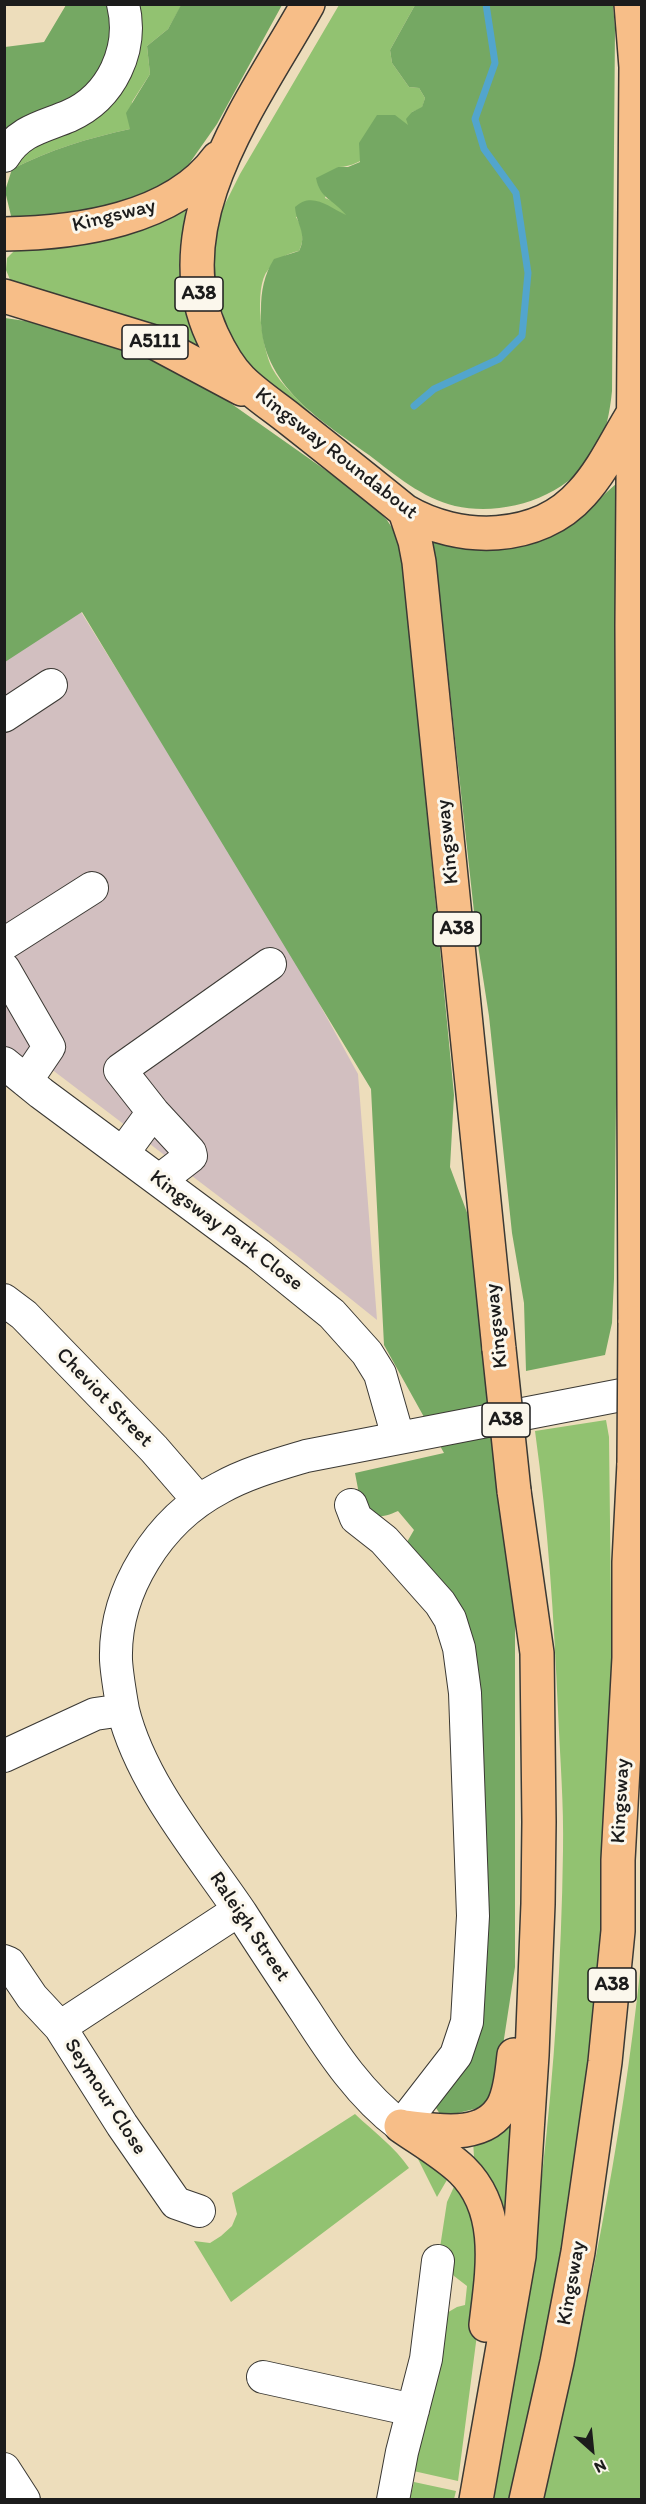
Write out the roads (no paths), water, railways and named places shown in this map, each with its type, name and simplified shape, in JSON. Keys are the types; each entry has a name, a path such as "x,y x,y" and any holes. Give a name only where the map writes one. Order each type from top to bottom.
{"highway":[{"name":"Kingsway Roundabout","path":"308,4 232,139 214,178 201,219 195,258 202,314 219,349 241,380 405,511 423,522 461,532 515,530 540,523 559,513 581,494 595,477 635,410"},
{"name":"A38","path":"631,4 636,68 635,410"},
{"name":"A38","path":"636,68 642,9"},
{"name":"Kingsway","path":"4,234 85,226 138,214 160,206 193,185 214,164 232,139"},
{"name":"A5111","path":"4,296 154,342 220,376 292,421"},
{"name":"Kingsway","path":"526,2499 557,2362 578,2252 605,2062 618,1930 618,1860 629,1658 630,1528 637,1478 632,649 635,410"},
{"name":"Kingsway","path":"405,511 419,562 514,1491 537,1653 538,1904 532,2055 519,2256 476,2499"},
{"path":"618,1930 642,1807"},
{"path":"401,2127 452,2131 474,2128 496,2115 504,2105 512,2069 524,1971 538,1904"},
{"path":"401,2127 450,2160 467,2175 482,2199 491,2226 491,2280 467,2499"}],"street":[{"path":"4,156 21,136 84,108 104,89 124,51 126,24 123,4"},
{"path":"4,716 51,685"},
{"path":"4,944 92,888"},
{"path":"160,1180 190,1156 190,1152 153,1112 120,1070 270,964"},
{"path":"4,969 49,1047 15,1072"},
{"name":"Kingsway Park Close","path":"15,1072 308,1293 352,1335 380,1374 398,1437"},
{"path":"123,1153 153,1112"},
{"name":"Cheviot Street","path":"4,1300 24,1315 154,1449 199,1501"},
{"name":"Raleigh Street","path":"401,2127 366,2096 344,2067 165,1800 141,1760 127,1728 116,1659 120,1623 127,1595 138,1570 163,1534 199,1501 237,1479 275,1465 398,1437 642,1391"},
{"path":"351,1505 356,1518 393,1531 450,1618 459,1648 465,1693 473,1916 466,2022 456,2055 401,2127"},
{"path":"4,1756 95,1714 123,1710"},
{"name":"Seymour Close","path":"199,2211 176,2203 122,2125 60,2027 239,1910"},
{"path":"4,1961 9,1963 32,1997 60,2027"},
{"path":"393,2499 402,2452 444,2283"},
{"path":"263,2377 309,2373 413,2410"},
{"path":"4,2469 24,2499"}],"waterway":[{"path":"414,406 434,389 499,359 522,336 528,273 516,193 484,149 475,119 495,63 486,4"}]}
